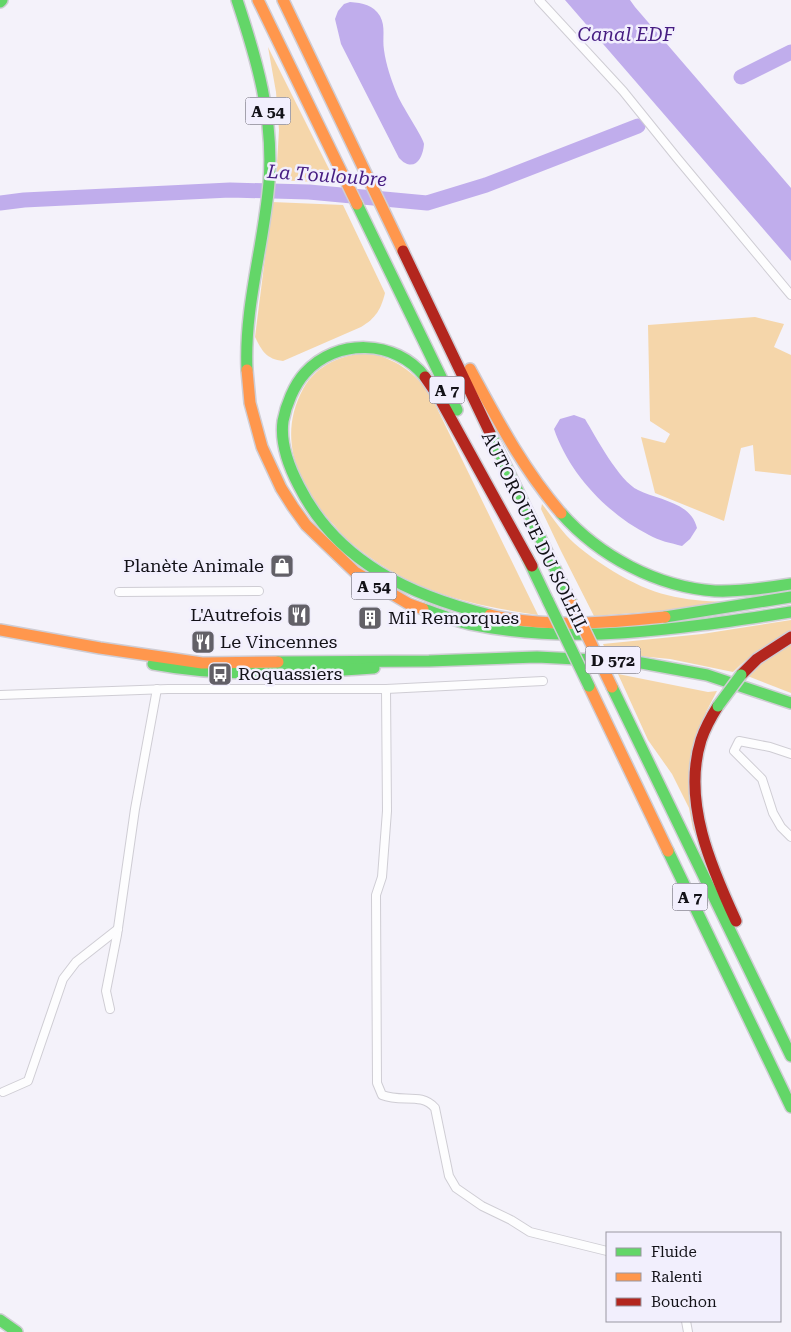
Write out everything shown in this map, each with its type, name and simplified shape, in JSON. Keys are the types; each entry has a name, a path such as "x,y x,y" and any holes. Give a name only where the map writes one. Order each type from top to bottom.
{"main road":[{"name":"A 54","path":"237,0 262,78 268,108 269,182 249,304 246,359 251,412 266,460 294,510 323,546 349,568 380,590 422,610 460,622 500,631 543,636 606,636 660,632 791,612"},
{"name":"AUTOROUTE DU SOLEIL","path":"258,0 363,214 791,1107"},
{"name":"AUTOROUTE DU SOLEIL","path":"283,0 572,604 791,1055"},
{"path":"385,214 414,257 496,418 527,469 558,512 572,526 610,556 642,573 668,582 694,588 722,591 791,584"},
{"name":"A 54","path":"532,566 441,401 425,376 401,356 374,346 348,348 328,355 307,369 291,396 283,421 284,444 289,466 301,494 318,519 332,535 358,558 404,587 457,607 491,615 539,622 602,622 651,619 699,613 791,597"},
{"name":"D 572","path":"0,630 188,662 220,664 538,658 577,658 636,662 707,675 791,703"},
{"path":"791,637 757,659 741,675 718,706 706,727 699,747 696,776 703,837 723,894 791,1055"},
{"name":"D 572","path":"100,648 146,662 185,671 205,673 270,673 374,668 429,661"},
{"path":"0,1320 17,1332"}],"street":[{"path":"539,0 623,91 791,295"},
{"path":"119,592 259,591"},
{"path":"270,673 270,689"},
{"path":"0,695 158,689 386,689 544,681"},
{"path":"110,1009 106,991 118,929 135,809 158,689"},
{"path":"386,689 387,811 382,877 376,895 377,1083 382,1095 392,1099 424,1099 435,1108 449,1176 456,1188 482,1206 511,1220 530,1232 606,1251"},
{"path":"791,754 770,747 739,741 734,752 762,779 773,813 781,827 791,836"},
{"path":"3,1092 28,1081 63,979 76,962 118,929"}],"shaded area":[{"path":"268,47 336,183 276,180 279,130 276,92"},
{"path":"272,202 343,205 385,293 377,313 366,324 283,361 265,354 255,337"},
{"path":"755,317 784,324 774,347 791,355 791,475 755,471 753,445 741,448 724,521 655,493 641,437 665,443 670,434 650,421 648,325"},
{"path":"370,353 388,359 403,367 416,377 429,392 538,615 486,606 438,593 394,573 345,538 309,493 295,460 292,442 295,407 309,380 323,367 341,358"},
{"path":"542,504 575,544 599,562 627,579 655,592 674,597 724,602 660,611 594,616 541,509"},
{"path":"791,620 791,630 753,655 733,672 670,659 607,653 603,644 702,634"},
{"path":"791,641 791,693 745,675"},
{"path":"618,674 708,692 717,691 706,712 697,838 693,829 689,808 672,774 648,740"}],"water":[{"name":"Canal EDF","path":"565,0 630,0 791,188 791,261"},
{"path":"350,2 371,7 382,20 384,50 391,77 399,99 424,144 422,155 416,163 409,164 399,158 341,44 335,19 338,11 344,4"},
{"path":"574,415 585,419 608,458 623,478 631,485 638,490 673,503 688,512 694,519 697,528 690,539 682,546 653,537 619,516 591,491 569,461 554,429 560,419"}],"waterway":[{"name":"La Touloubre","path":"741,77 791,52"},
{"name":"La Touloubre","path":"0,203 24,200 230,190 309,192 427,203 486,185 638,126"}],"traffic: fast":[{"path":"237,0 262,90 269,135 270,158 266,206 248,322 247,370"},
{"path":"357,204 457,410"},
{"path":"425,377 413,364 398,355 382,350 366,348 349,349 333,354 318,362 301,378 286,408 282,429 286,455 295,479 315,513 334,536 355,555 379,572 405,586 432,598 490,615"},
{"path":"490,433 572,604"},
{"path":"561,513 576,529 611,556 630,567 672,583 715,591 791,584"},
{"path":"527,557 548,601"},
{"path":"665,617 791,597"},
{"path":"548,601 589,686"},
{"path":"423,609 464,623 550,634 590,634 671,629 791,612"},
{"path":"278,662 429,661 537,657 636,662 707,675 791,703"},
{"path":"153,664 236,673 291,673 374,668"},
{"path":"718,706 741,675"},
{"path":"612,687 791,1056"},
{"path":"668,851 791,1107"},
{"path":"0,1320 17,1332"}],"traffic: slow":[{"path":"258,0 357,204"},
{"path":"283,0 403,251"},
{"path":"470,369 523,461 561,513"},
{"path":"247,370 250,403 262,447 281,488 306,525 355,572 409,604 423,609"},
{"path":"572,604 612,687"},
{"path":"490,615 533,622 555,623 621,621 665,617"},
{"path":"0,630 100,648 202,663 278,662"},
{"path":"589,686 668,851"}],"traffic: jam":[{"path":"403,251 490,433"},
{"path":"425,377 440,399 532,566"},
{"path":"741,675 757,659 791,637"},
{"path":"718,706 701,740 696,763 697,810 702,833 717,879 736,921"}],"place":[{"name":"Planète Animale","path":"282,566"},
{"name":"L'Autrefois","path":"299,615"},
{"name":"Mil Remorques","path":"370,618"},
{"name":"Le Vincennes","path":"203,642"},
{"name":"Roquassiers","path":"220,674"}]}
